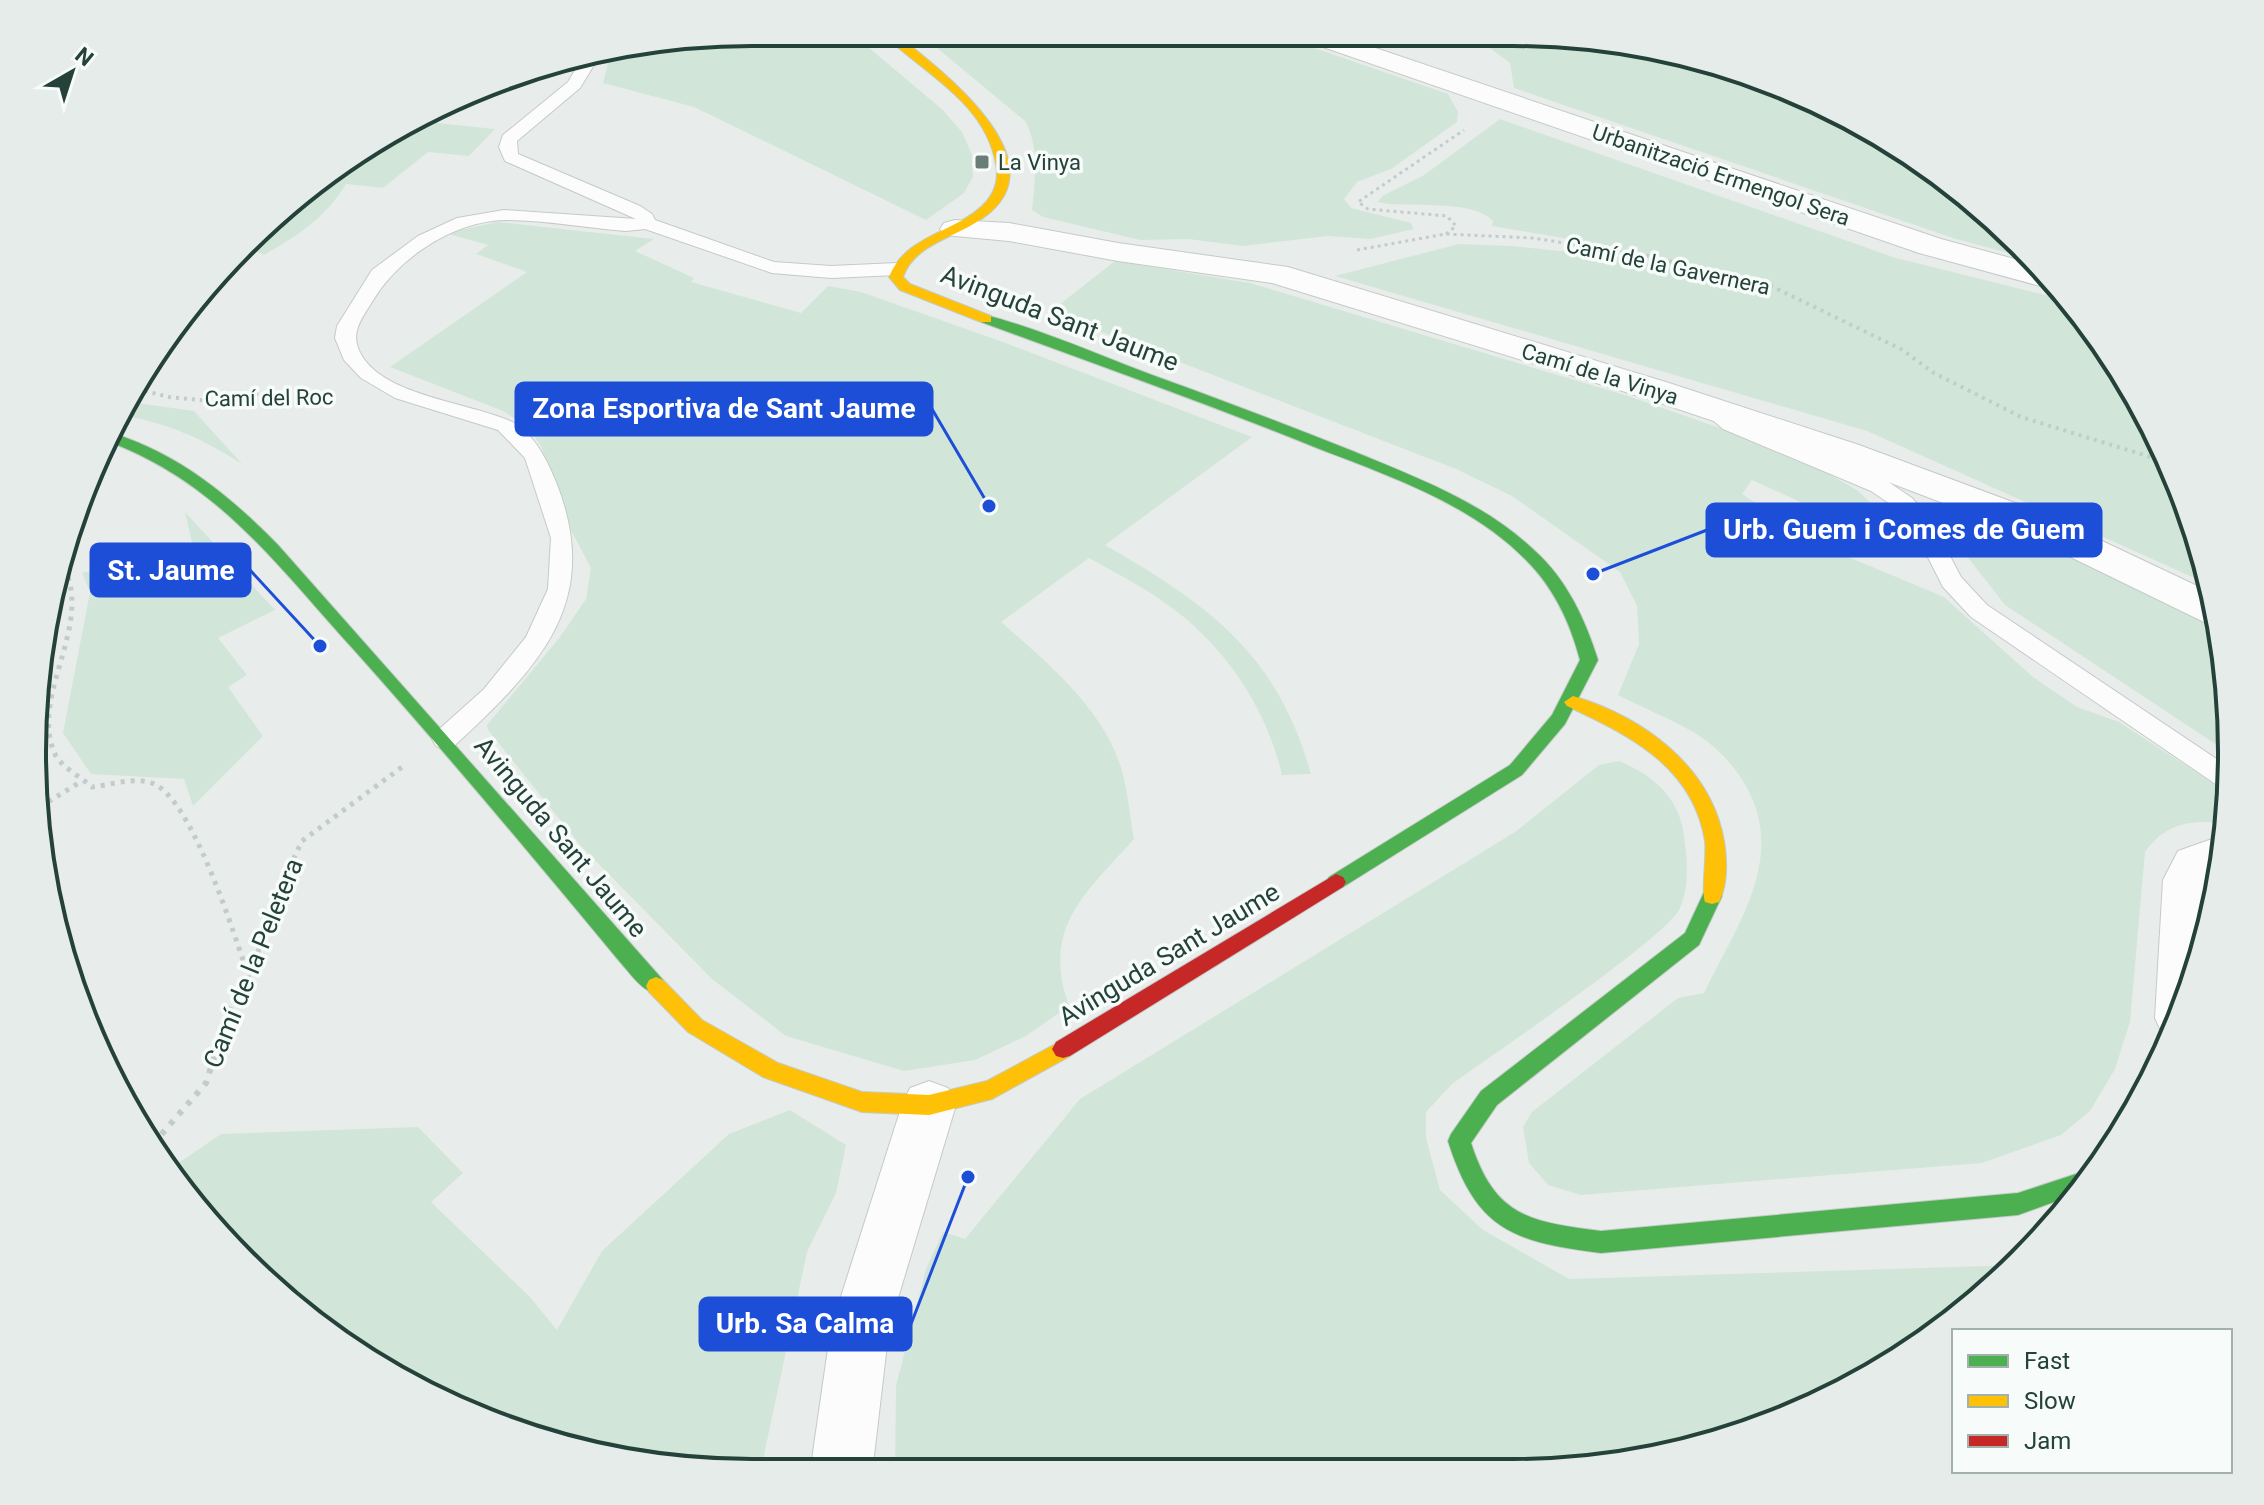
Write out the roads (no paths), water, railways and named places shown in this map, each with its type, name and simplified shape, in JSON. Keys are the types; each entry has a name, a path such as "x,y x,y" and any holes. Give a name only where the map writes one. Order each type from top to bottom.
{"street":[{"path":"903,46 956,89 990,125 1001,149 1002,186 997,198 955,229"},
{"name":"Urbanització Ermengol Sera","path":"1368,46 1400,53 1489,96 1930,246 2030,273"},
{"name":"Avinguda Sant Jaume","path":"119,440 158,455 200,479 229,504 445,739 627,956 695,1026 771,1070 862,1102 929,1105 992,1089 1123,1015 1503,778 1544,743 1573,702 1589,660 1572,609 1536,560 1488,522 1416,484 1318,442 905,287 896,277 897,269 911,252 955,229"},
{"name":"Camí de la Vinya","path":"955,229 1014,230 1096,249 1277,274 1701,405 1897,471 2034,524 2202,604"},
{"path":"1573,702 1649,740 1675,763 1704,802 1718,835 1718,876 1707,913 1692,939 1489,1098 1459,1141 1469,1177 1496,1213 1542,1235 1601,1242 2018,1204 2069,1186"},
{"path":"2182,976 2187,880 2195,864 2210,858"},
{"path":"843,1459 860,1328 929,1105"}],"lane":[{"path":"585,67 574,85 509,139 507,147 511,157 634,210 646,218 646,223"},
{"path":"445,739 493,695 537,641 560,589 562,538 535,456 505,426 402,394 368,374 354,360 345,338 347,326 379,274 424,240 463,222 504,215 626,226 646,223 772,267 831,272 897,269"},
{"path":"1701,405 1730,425 1879,486 1904,503 1923,525 1951,581 1979,611 2217,772"}],"place":[{"name":"La Vinya","path":"982,162"},
{"name":"Zona Esportiva de Sant Jaume","path":"989,506"},
{"name":"Urb. Guem i Comes de Guem","path":"1593,574"},
{"name":"St. Jaume","path":"320,646"},
{"name":"Urb. Sa Calma","path":"968,1177"}]}
